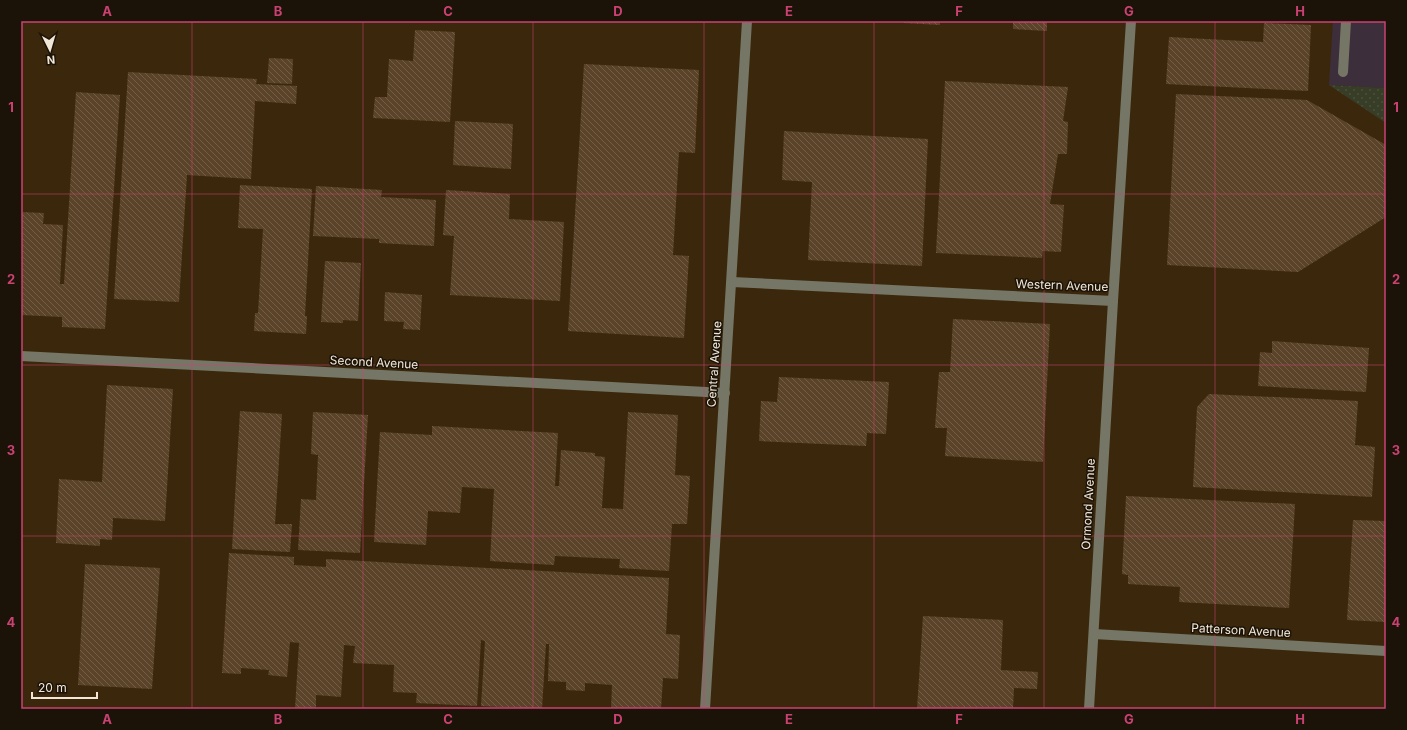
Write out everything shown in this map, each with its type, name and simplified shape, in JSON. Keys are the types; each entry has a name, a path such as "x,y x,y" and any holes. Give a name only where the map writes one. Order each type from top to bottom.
{"street":[{"name":"Central Avenue","path":"705,709 747,21"},
{"name":"Western Avenue","path":"732,282 1113,301 1131,21"},
{"path":"1343,72 1346,21"},
{"name":"Ormond Avenue","path":"1089,709 1113,301"},
{"name":"Second Avenue","path":"21,356 725,393"},
{"name":"Patterson Avenue","path":"1094,634 1386,651"}],"shaded area":[{"path":"1333,21 1386,21 1386,88 1329,85"}],"green space":[{"path":"1329,85 1386,88 1386,123"}],"building":[{"path":"904,21 940,21 940,25 904,23"},
{"path":"1013,21 1047,21 1047,31 1013,29"},
{"path":"1264,23 1311,25 1308,91 1166,84 1169,37 1263,42"},
{"path":"415,30 455,32 450,122 373,118 375,97 387,97 389,59 413,61"},
{"path":"269,58 293,59 292,84 267,83"},
{"path":"584,64 699,70 695,153 679,152 673,255 689,256 684,338 568,331"},
{"path":"128,72 257,79 256,84 297,86 296,104 255,101 251,179 187,175 179,302 114,299"},
{"path":"945,81 1068,87 1063,121 1068,122 1067,154 1058,154 1050,204 1064,205 1061,252 1043,251 1042,258 936,253"},
{"path":"76,92 120,95 105,329 62,327 62,317 21,315 21,212 44,213 43,224 63,225 60,284 64,284"},
{"path":"1176,94 1307,100 1386,145 1386,217 1298,272 1167,265"},
{"path":"455,121 513,124 511,169 453,165"},
{"path":"784,131 928,139 922,266 808,260 812,182 782,180"},
{"path":"240,185 312,189 305,316 307,316 306,334 254,331 255,313 258,313 263,229 238,228"},
{"path":"316,186 382,190 381,197 436,200 434,246 379,243 379,239 313,236"},
{"path":"446,190 510,194 509,219 564,222 560,301 450,295 454,236 443,235"},
{"path":"325,261 361,263 358,321 343,320 343,323 321,322"},
{"path":"385,292 422,295 420,330 403,329 404,322 384,321"},
{"path":"953,319 1050,324 1043,462 945,456 947,428 935,428 939,372 950,372"},
{"path":"1272,341 1369,348 1366,392 1258,386 1260,352 1272,353"},
{"path":"779,377 889,382 886,434 867,433 866,446 759,441 761,401 777,402"},
{"path":"107,385 173,389 165,521 113,518 112,540 100,539 100,546 56,543 59,479 102,482"},
{"path":"1209,394 1358,401 1355,445 1375,447 1372,497 1193,487 1197,407"},
{"path":"240,411 282,414 275,524 292,524 290,552 232,549"},
{"path":"313,412 368,415 360,553 298,550 301,499 316,500 318,455 311,454"},
{"path":"628,412 678,415 675,475 690,476 687,524 672,524 669,571 619,568 620,559 555,556 554,565 490,561 494,489 462,487 460,513 428,511 426,545 374,542 380,432 432,435 432,426 558,433 555,486 559,486 561,450 595,453 595,456 605,457 602,508 623,509"},
{"path":"1126,496 1295,504 1289,608 1179,602 1180,587 1128,584 1128,575 1122,574"},
{"path":"1353,520 1386,521 1386,622 1347,620"},
{"path":"229,553 294,557 294,565 326,567 326,559 669,578 666,634 680,635 678,679 663,678 661,709 611,709 612,685 585,683 585,691 566,690 566,682 548,681 549,644 546,644 542,709 481,706 485,641 481,640 477,706 416,703 417,693 393,692 394,665 353,663 355,646 344,645 341,697 316,695 316,709 295,709 299,643 290,642 287,677 268,675 269,670 241,668 241,674 222,673"},
{"path":"85,564 160,568 152,689 78,685"},
{"path":"923,616 1003,620 1001,670 1038,672 1037,689 1014,688 1013,709 917,709"}]}
